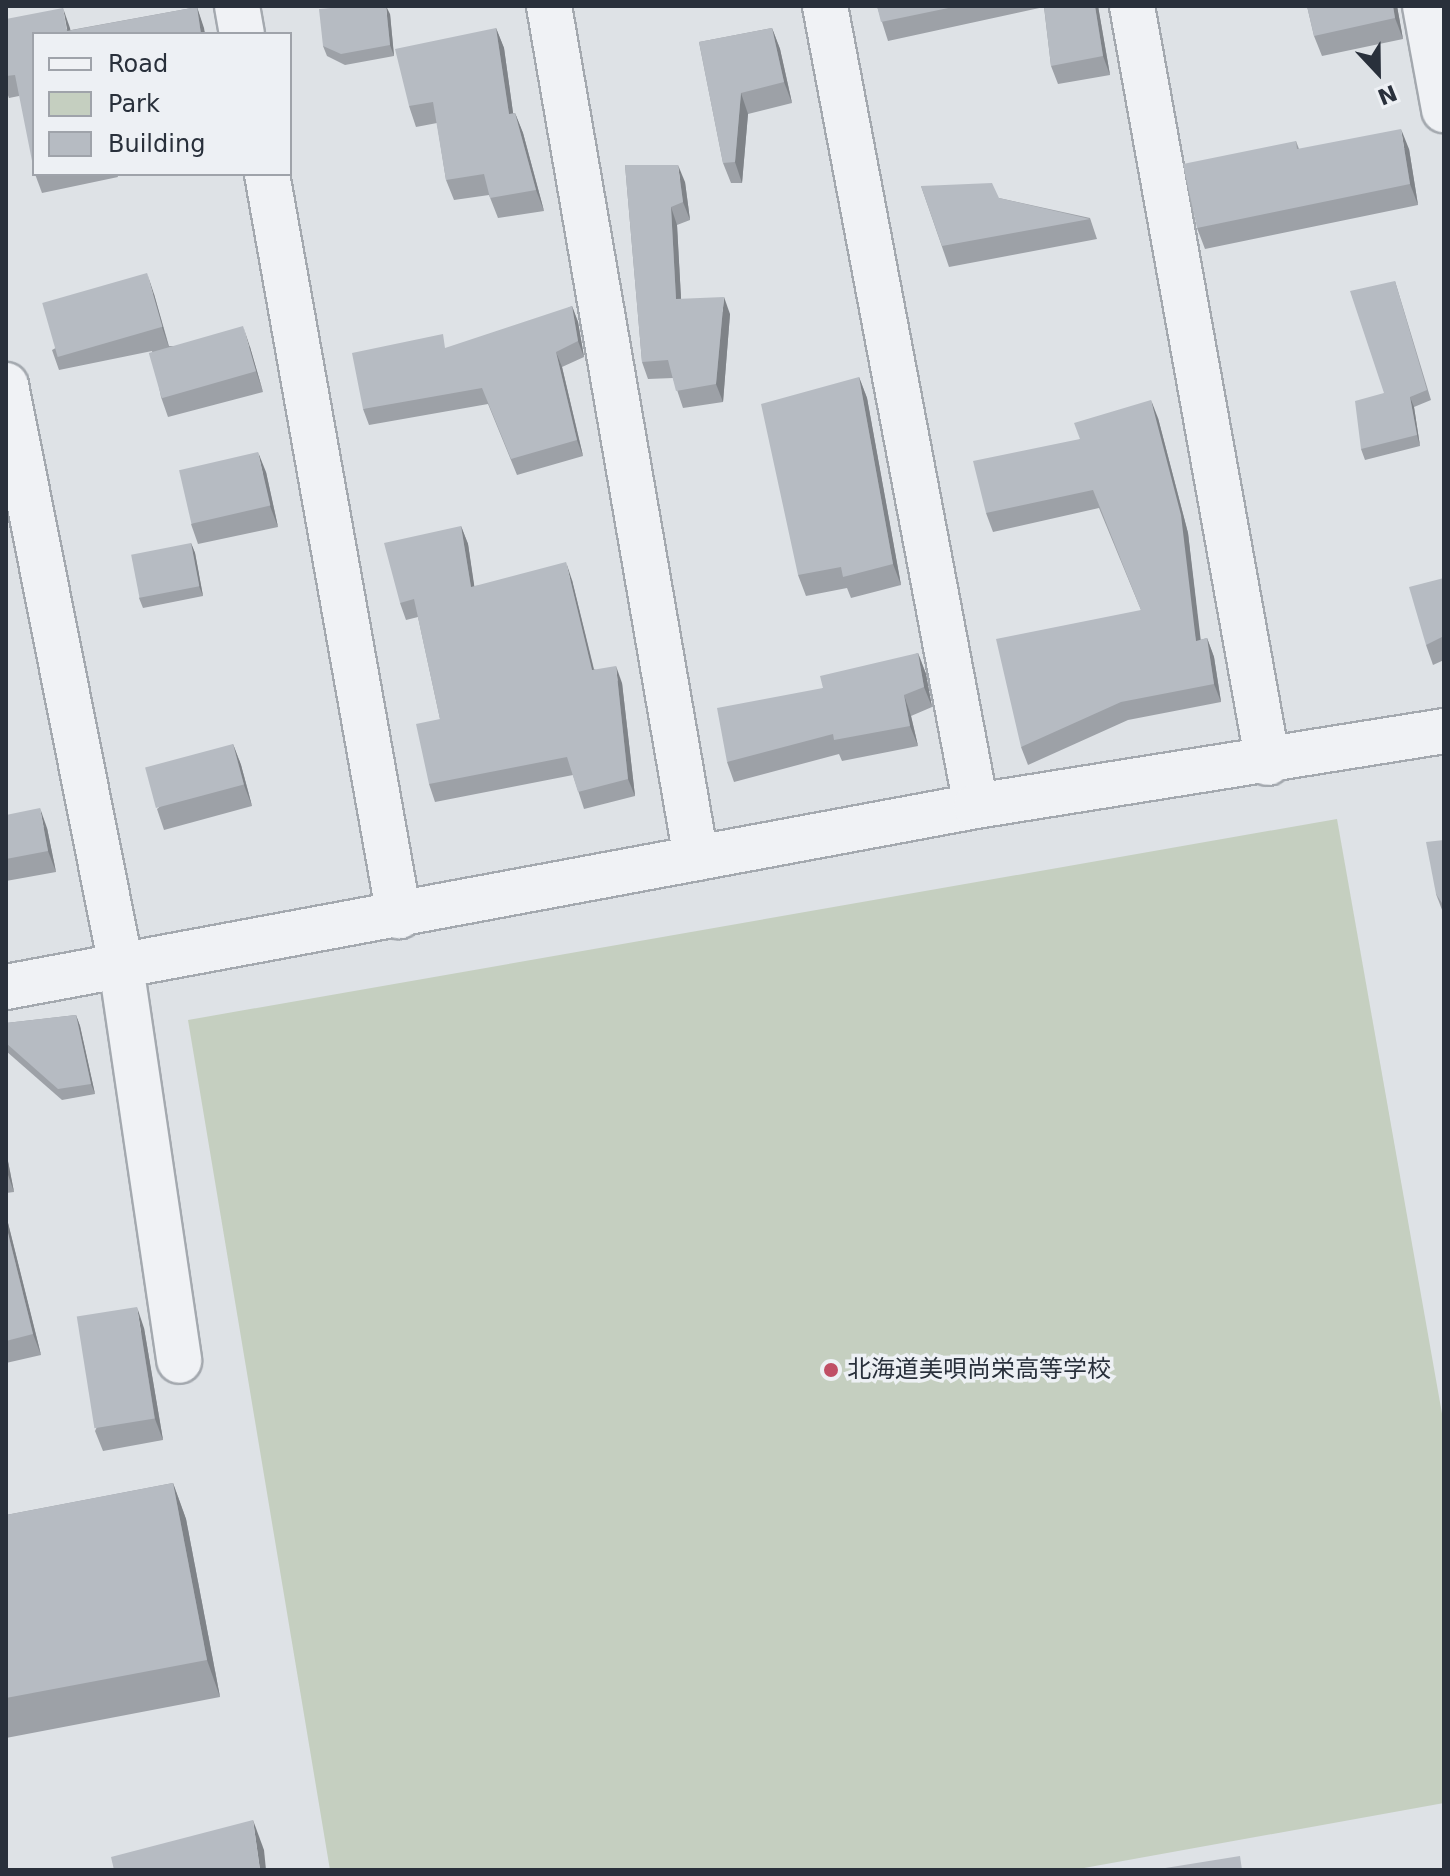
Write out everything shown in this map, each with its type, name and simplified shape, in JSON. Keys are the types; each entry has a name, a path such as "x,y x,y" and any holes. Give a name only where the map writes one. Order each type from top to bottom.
{"street":[{"path":"237,6 242,32"},
{"path":"549,6 696,858"},
{"path":"825,6 976,806"},
{"path":"1132,6 1268,763"},
{"path":"1425,6 1444,110"},
{"path":"267,176 399,916"},
{"path":"6,385 121,966 179,1361"},
{"path":"6,987 976,806 1268,763 1444,731"}],"green space":[{"name":"北海道美唄尚栄高等学校","path":"1337,819 1444,1425 1444,1803 1073,1870 330,1870 188,1020"}],"building":[{"path":"386,6 390,45 341,54 323,46 319,9"},
{"path":"877,6 958,6 881,22"},
{"path":"1044,6 1095,6 1103,56 1051,66"},
{"path":"1307,6 1393,6 1395,18 1314,36"},
{"path":"197,7 201,32 32,32 32,161 15,75 6,76 6,19 63,8 67,31"},
{"path":"496,28 509,114 515,113 536,190 490,198 484,174 446,180 433,102 409,106 395,49"},
{"path":"772,28 784,82 741,93 735,162 723,163 699,42"},
{"path":"1401,129 1410,184 1197,228 1183,164 1296,141 1297,149"},
{"path":"625,165 678,165 683,202 671,207 676,299 724,297 716,384 676,391 668,360 642,362"},
{"path":"992,183 999,198 1090,219 942,246 921,186"},
{"path":"147,273 162,327 58,357 42,303"},
{"path":"1395,281 1427,390 1410,397 1417,435 1361,449 1355,401 1384,393 1350,291"},
{"path":"572,306 578,341 556,352 577,440 511,459 482,388 363,409 352,353 443,334 445,348"},
{"path":"243,326 256,371 162,398 149,353"},
{"path":"859,377 893,564 843,577 841,567 798,575 761,404"},
{"path":"1151,400 1181,515 1196,641 1207,638 1214,684 1121,702 1021,747 996,639 1141,610 1093,490 986,513 973,461 1080,439 1074,423"},
{"path":"258,452 270,506 191,524 179,470"},
{"path":"461,526 471,587 566,562 592,670 616,666 628,779 578,792 567,757 429,784 416,724 440,719 414,599 400,603 384,543"},
{"path":"191,543 199,586 140,598 131,555"},
{"path":"1444,578 1444,636 1426,645 1409,587"},
{"path":"918,653 924,687 904,695 910,726 834,740 833,734 727,762 717,708 823,688 820,676"},
{"path":"233,744 244,785 156,808 145,768"},
{"path":"40,808 48,851 6,859 6,815"},
{"path":"1444,840 1444,906 1436,894 1426,842"},
{"path":"76,1015 91,1084 58,1089 6,1043 6,1023"},
{"path":"6,1225 33,1334 6,1341"},
{"path":"137,1307 155,1419 94,1428 77,1317"},
{"path":"173,1483 207,1660 6,1698 6,1515"},
{"path":"253,1820 260,1870 114,1870 111,1857"},
{"path":"1240,1856 1242,1870 1153,1870"}],"place":[{"name":"北海道美唄尚栄高等学校","path":"831,1370"}]}
